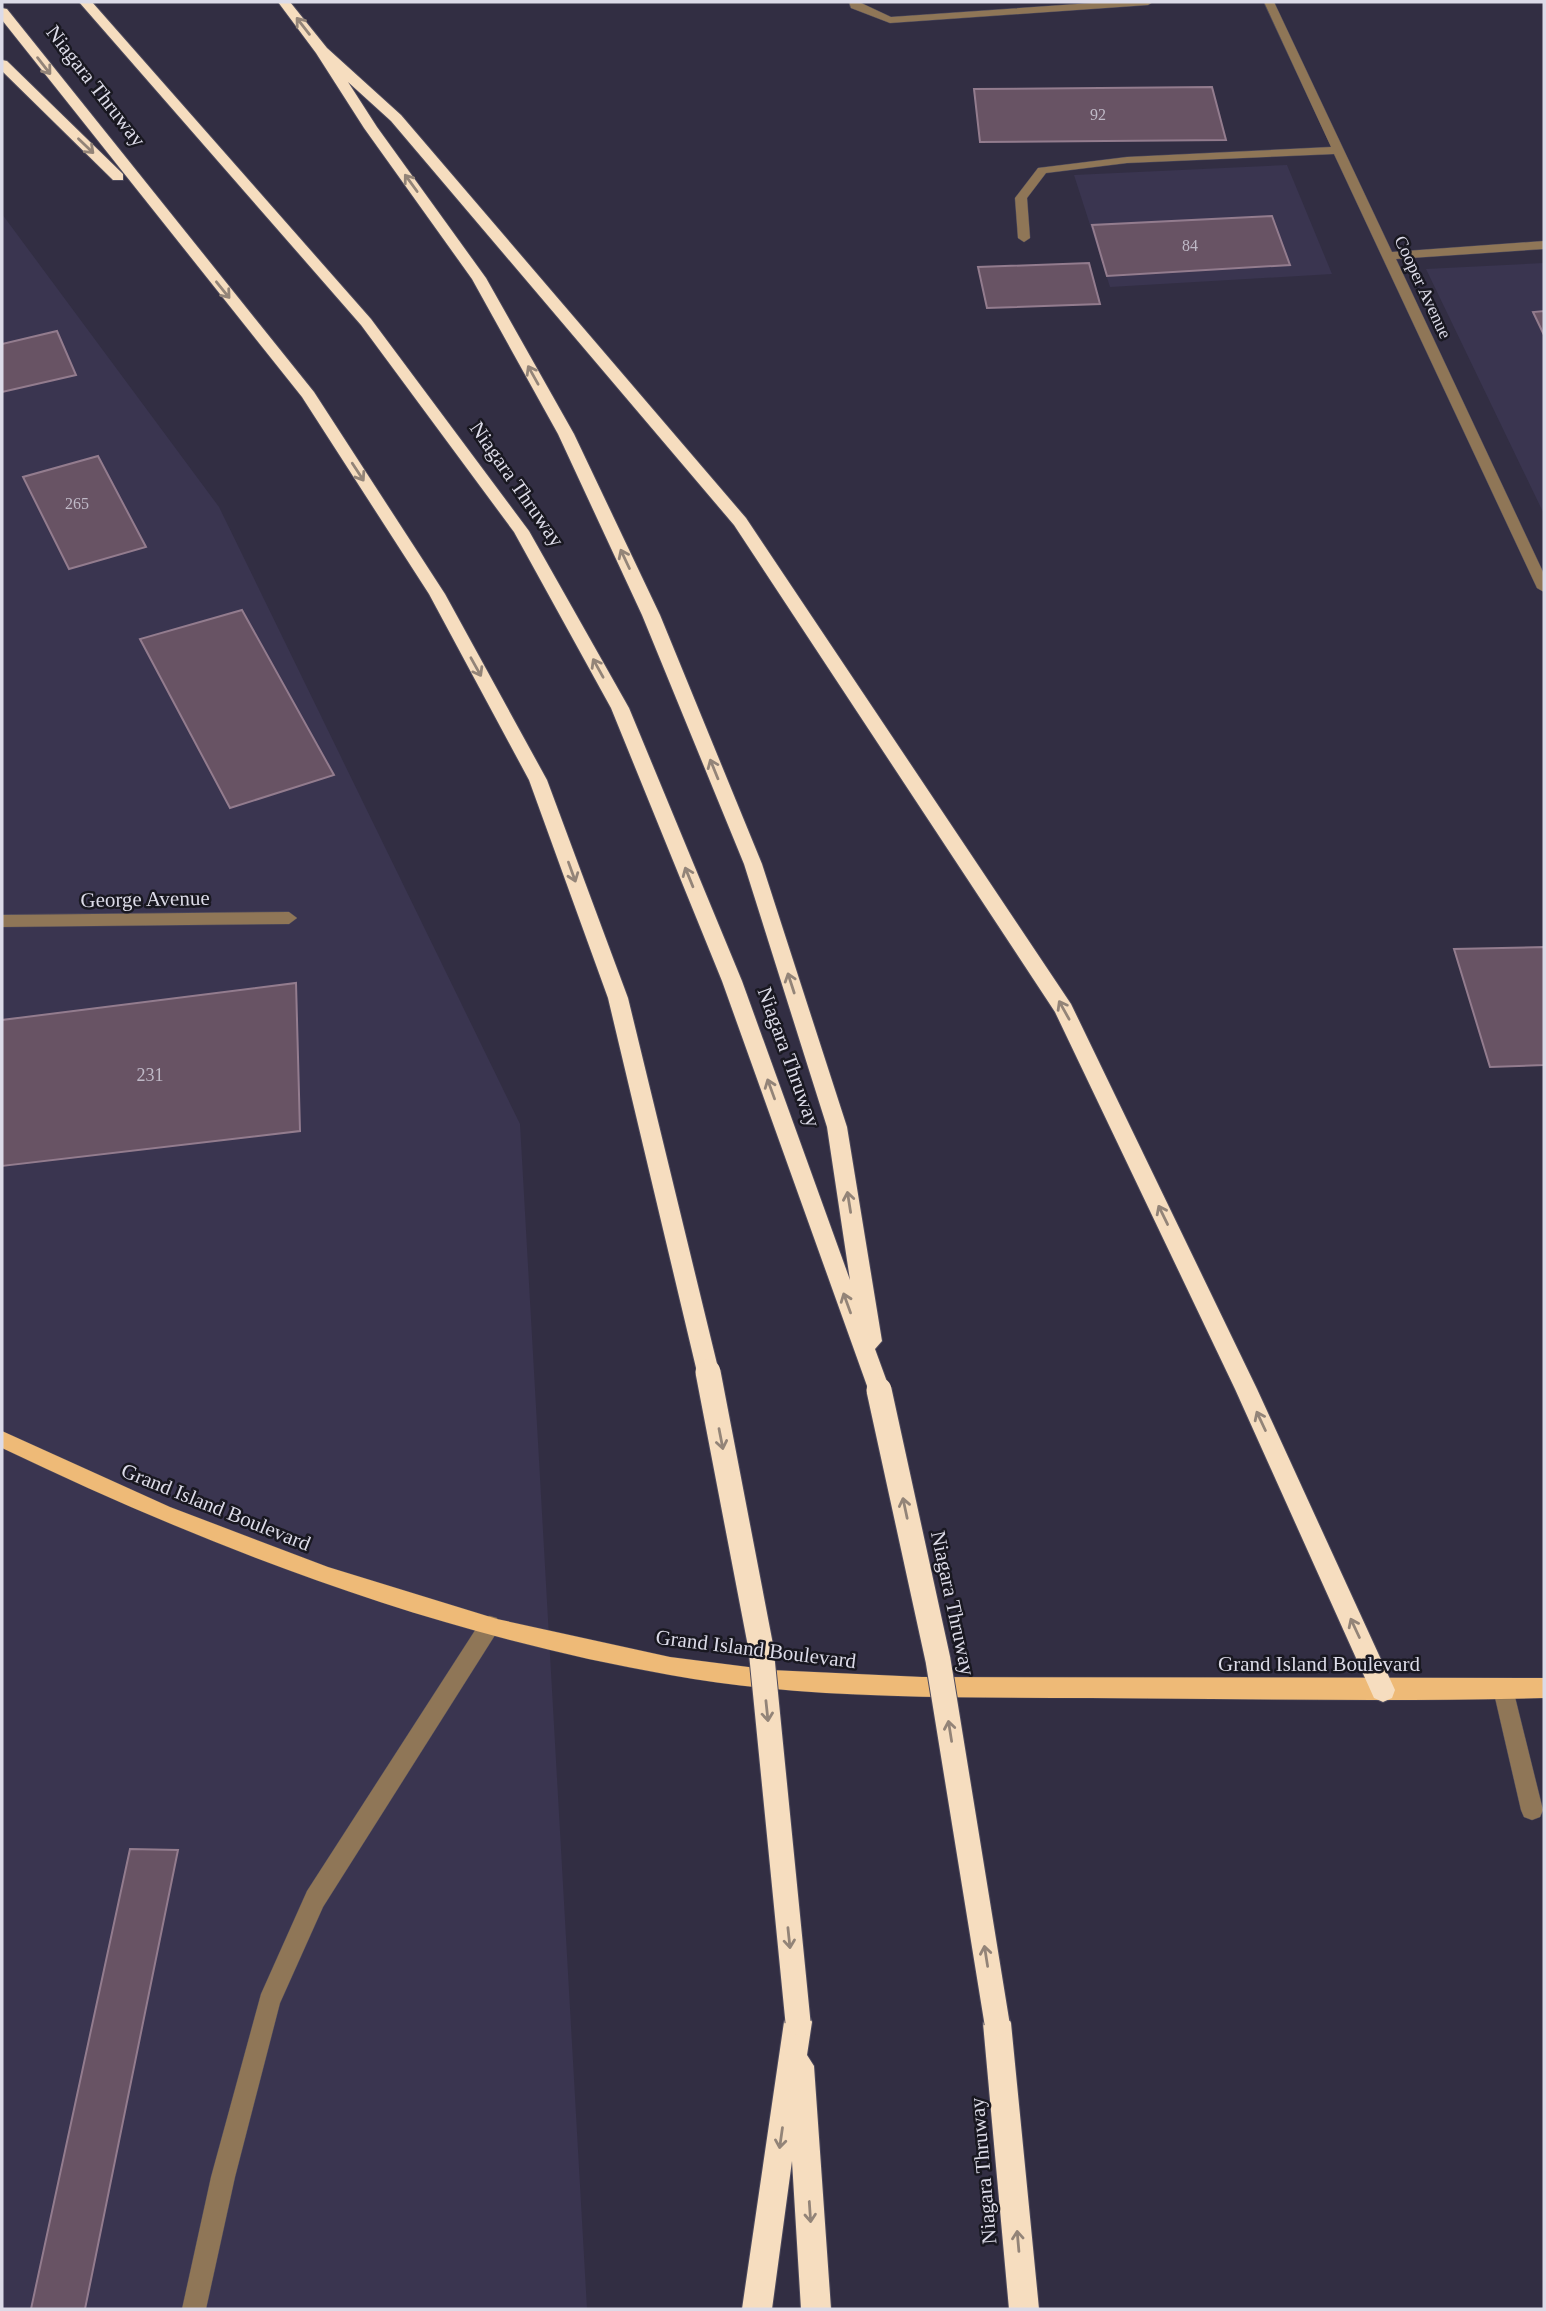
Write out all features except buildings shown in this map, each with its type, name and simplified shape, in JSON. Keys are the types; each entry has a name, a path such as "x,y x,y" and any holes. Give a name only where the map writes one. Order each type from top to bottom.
{"highway":[{"name":"Niagara Thruway","path":"85,2 366,322 521,531 620,708 732,981 879,1390 938,1660 998,2023 1024,2309"},
{"path":"284,2 322,51 371,128 479,278 566,435 651,615 753,864 837,1127 879,1390"},
{"name":"Niagara Thruway","path":"2,12 308,395 437,594 538,780 618,998 708,1372 761,1648 797,2022 816,2309"},
{"path":"322,51 396,118 740,522 1064,1009 1246,1389 1383,1690"},
{"path":"2,64 180,237"},
{"path":"757,2309 797,2022"}],"main road":[{"name":"Grand Island Boulevard","path":"2,1439 101,1488 204,1531 321,1574 490,1625 670,1667 853,1686 1383,1690 1544,1688"}],"street":[{"path":"854,2 855,6 890,20 1148,2"},
{"name":"Cooper Avenue","path":"1269,2 1544,588"},
{"path":"1024,238 1021,198 1042,170 1126,160 1340,150"},
{"path":"1390,256 1544,245"},
{"name":"George Avenue","path":"2,921 289,918"},
{"path":"194,2309 223,2177 269,2001 316,1899 490,1625"},
{"path":"1503,1689 1532,1810"}],"shaded area":[{"path":"1287,165 1332,274 1110,287 1074,175"},
{"path":"2,214 219,507 520,1124 587,2309 2,2309"},
{"path":"1544,263 1544,514 1426,269"}]}
